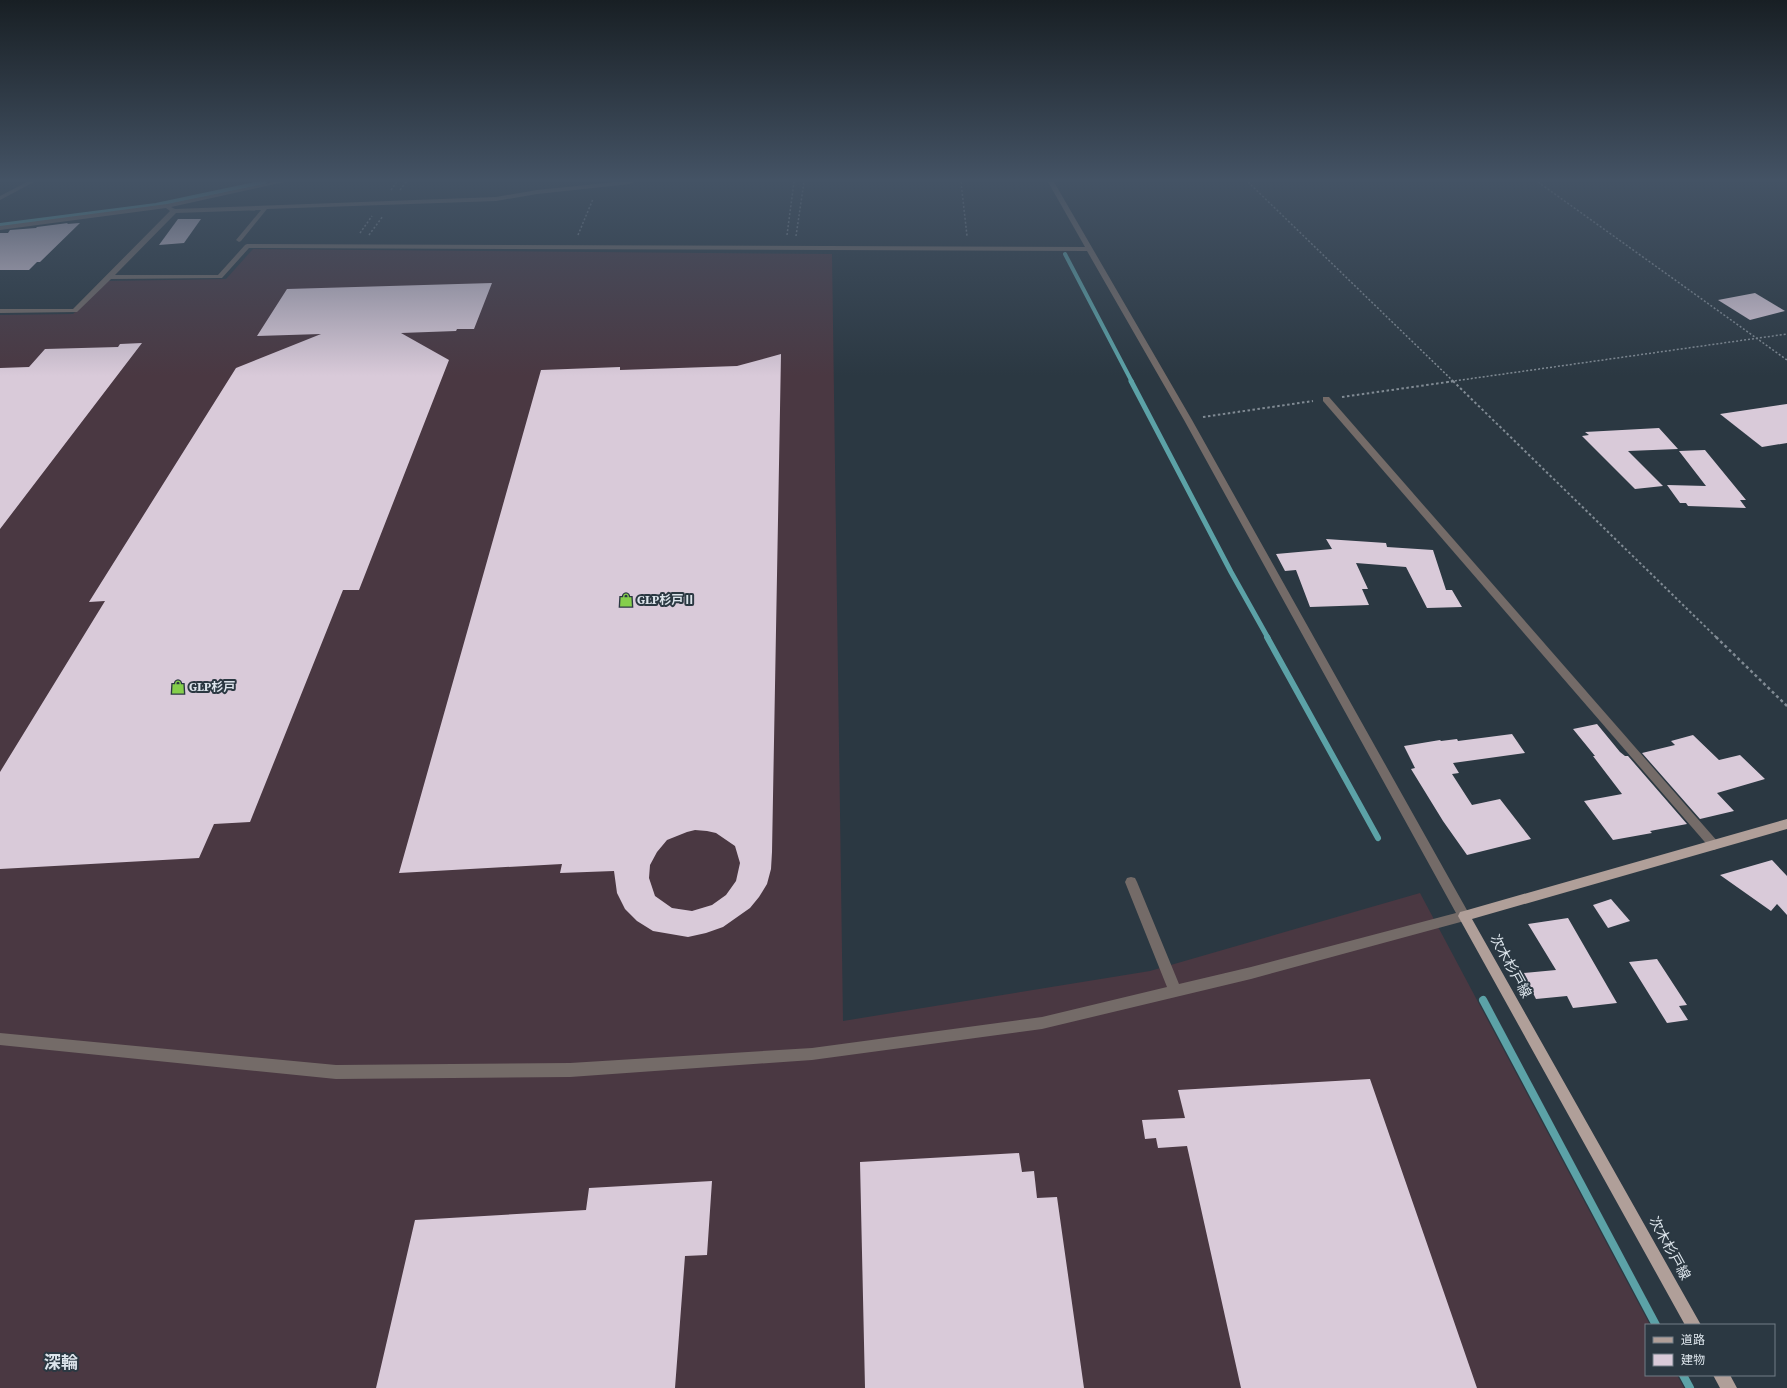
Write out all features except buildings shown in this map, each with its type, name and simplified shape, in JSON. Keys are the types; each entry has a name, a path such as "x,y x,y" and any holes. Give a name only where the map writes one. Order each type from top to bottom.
{"main road":[{"path":"1464,916 1787,824"},
{"name":"次木杉戸線","path":"1464,916 1692,1324"},
{"path":"1722,1376 1728,1388"}],"street":[{"path":"0,311 75,311 139,247"},
{"path":"109,277 220,277 245,247"},
{"path":"0,1039 336,1072 570,1070 812,1054 1042,1023 1251,973 1464,916 1188,420 1089,249 726,247"},
{"path":"1326,399 1714,845"},
{"path":"1132,882 1175,991"}],"path":[{"path":"1315,247 1787,706"},
{"path":"1628,247 1787,360"},
{"path":"1452,380 1787,334"}],"shaded area":[{"path":"253,249 832,254 843,1021 1150,971 1420,893 1649,1324 1645,1324 1645,1376 1678,1376 1684,1388 0,1388 0,315 73,314 108,281 226,279"}],"waterway":[{"path":"1065,254 1132,382"},
{"path":"1131,381 1231,572 1268,638"},
{"path":"1267,637 1378,838"},
{"path":"1483,1000 1655,1324"},
{"path":"1684,1376 1690,1388"}],"place":[{"name":"GLP杉戸Ⅱ","path":"626,600"},
{"name":"GLP杉戸","path":"178,687"}],"district":[{"name":"深輪","path":"61,1362"}]}
